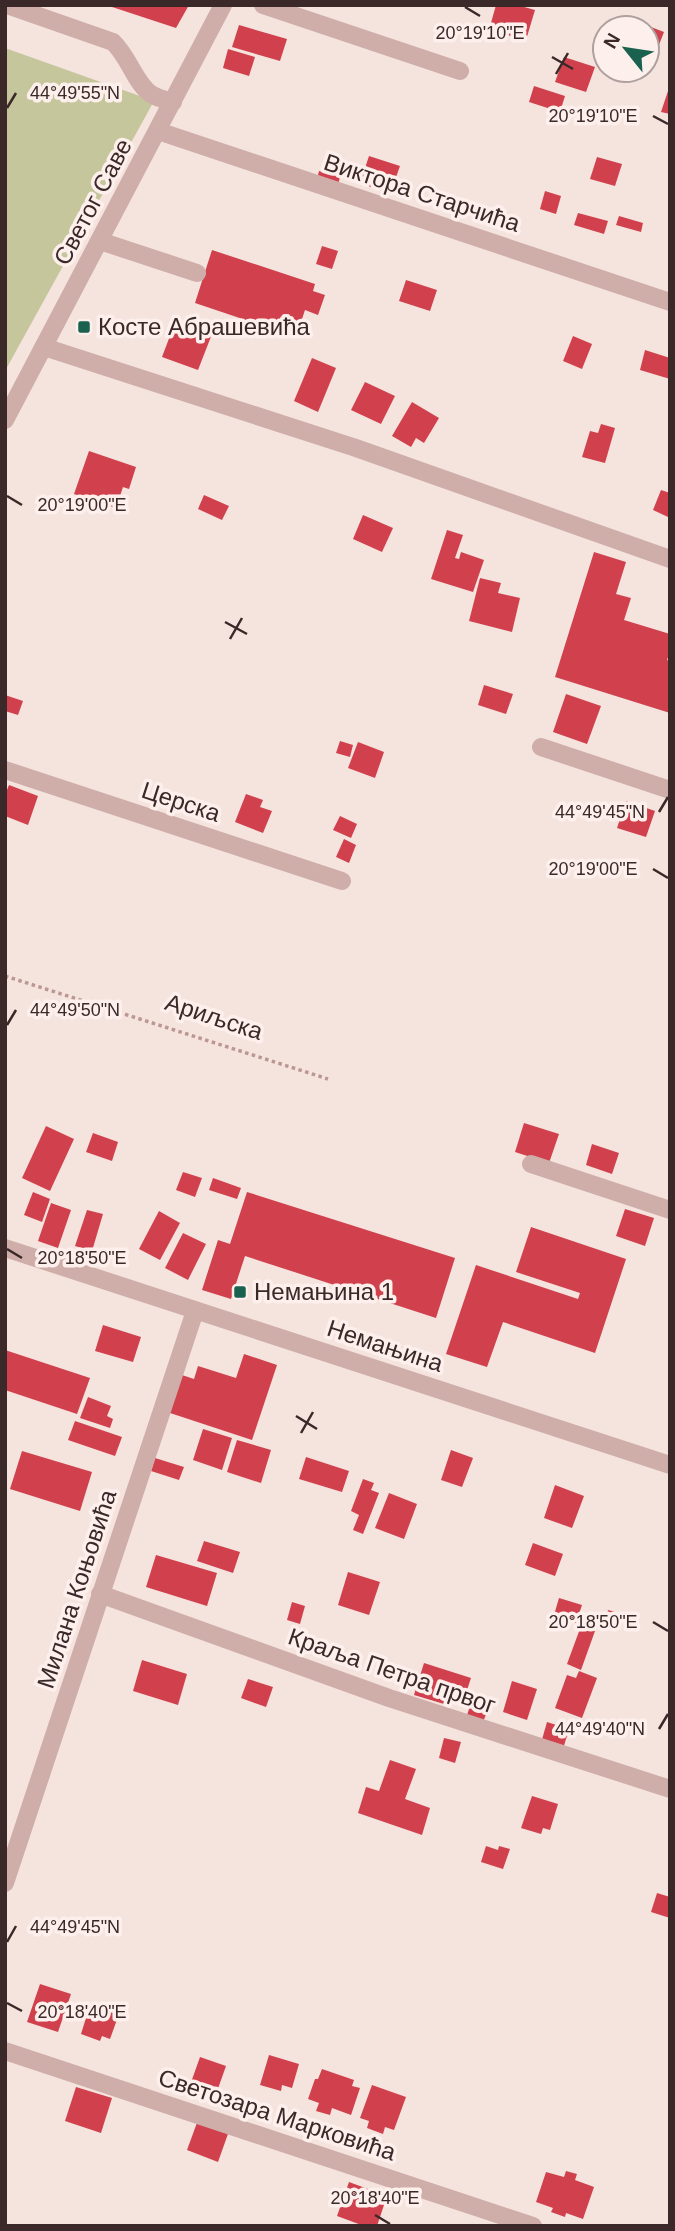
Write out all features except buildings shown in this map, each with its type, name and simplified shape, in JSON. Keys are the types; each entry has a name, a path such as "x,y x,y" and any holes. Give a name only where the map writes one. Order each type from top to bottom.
{"street":[{"path":"7,5 113,42 123,51 142,86 152,94 173,102"},
{"name":"Светог Саве","path":"5,420 223,5"},
{"path":"263,5 460,71"},
{"name":"Виктора Старчића","path":"158,131 670,302"},
{"path":"100,241 197,274"},
{"path":"44,347 356,448 670,559"},
{"path":"541,747 670,790"},
{"name":"Церска","path":"5,770 342,880"},
{"path":"531,1164 670,1210"},
{"name":"Немањина","path":"5,1248 670,1465"},
{"name":"Милана Коњовића","path":"5,1882 195,1311"},
{"name":"Краља Петра првог","path":"100,1594 389,1698 670,1789"},
{"name":"Светозара Марковића","path":"5,2051 533,2226"}],"path":[{"name":"Ариљска","path":"5,976 328,1079"}],"green space":[{"path":"5,48 154,101 5,371"}],"place":[{"name":"Косте Абрашевића","path":"84,327"},
{"name":"Немањина 1","path":"240,1292"}]}
